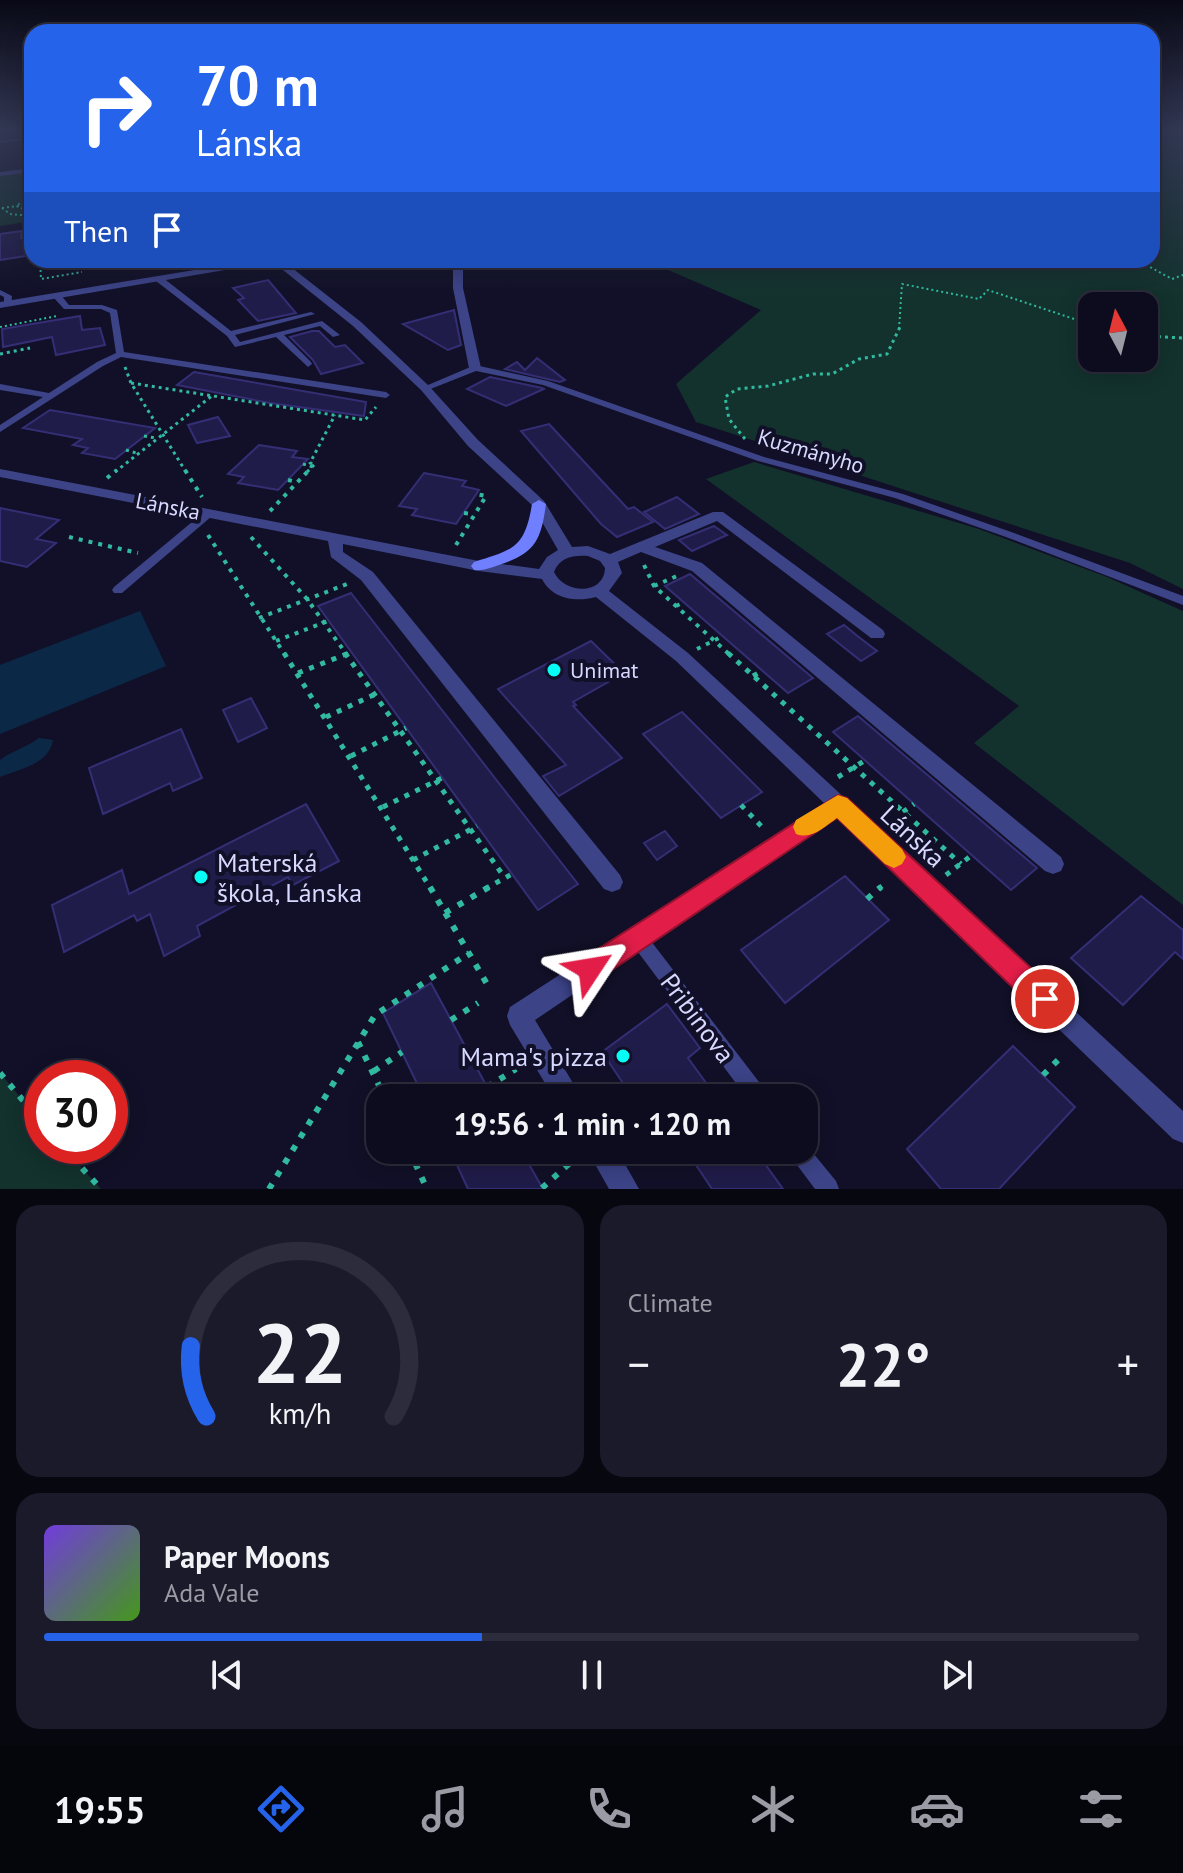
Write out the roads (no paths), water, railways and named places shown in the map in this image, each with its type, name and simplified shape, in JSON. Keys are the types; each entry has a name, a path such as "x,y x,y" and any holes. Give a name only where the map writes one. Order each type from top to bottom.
{"street":[{"path":"4,304 226,268"},
{"path":"284,268 357,324 425,388 473,443 539,504 567,552"},
{"path":"458,268 458,288 475,368"},
{"name":"Lánska","path":"0,473 479,566 546,575"},
{"path":"479,566 508,557 525,547 536,535 539,504"},
{"path":"609,560 641,554 718,515 877,634"},
{"path":"335,538 336,554 367,576 612,882"},
{"path":"588,551 609,560 614,577 599,591 583,595 553,586 546,575 551,562 567,552 588,551"},
{"path":"641,554 697,567 1053,864"},
{"name":"Lánska","path":"599,591 682,657 1183,1129"},
{"path":"560,1084 519,1016 838,805"},
{"path":"610,1164 625,1189"}],"lane":[{"path":"159,279 230,334 238,345 322,323 336,335"},
{"path":"0,292 8,296 4,304"},
{"path":"57,296 67,307 102,307 114,312 120,354"},
{"path":"230,334 311,314"},
{"path":"278,334 308,364"},
{"path":"0,429 120,354 386,395"},
{"path":"425,388 475,368"},
{"name":"Kuzmányho","path":"475,368 545,383 761,459 899,496 1183,601"},
{"path":"0,387 50,396"},
{"path":"118,590 206,514"},
{"name":"Pribinova","path":"638,938 748,1084"},
{"path":"809,1164 828,1189"}],"water":[{"path":"140,611 166,666 0,734 0,665"},
{"path":"39,738 53,740 46,755 0,777 0,760"}],"place":[{"name":"Unimat","path":"554,670"},
{"name":"Materská škola, Lánska","path":"201,877"},
{"name":"Mama's pizza","path":"623,1056"}]}
